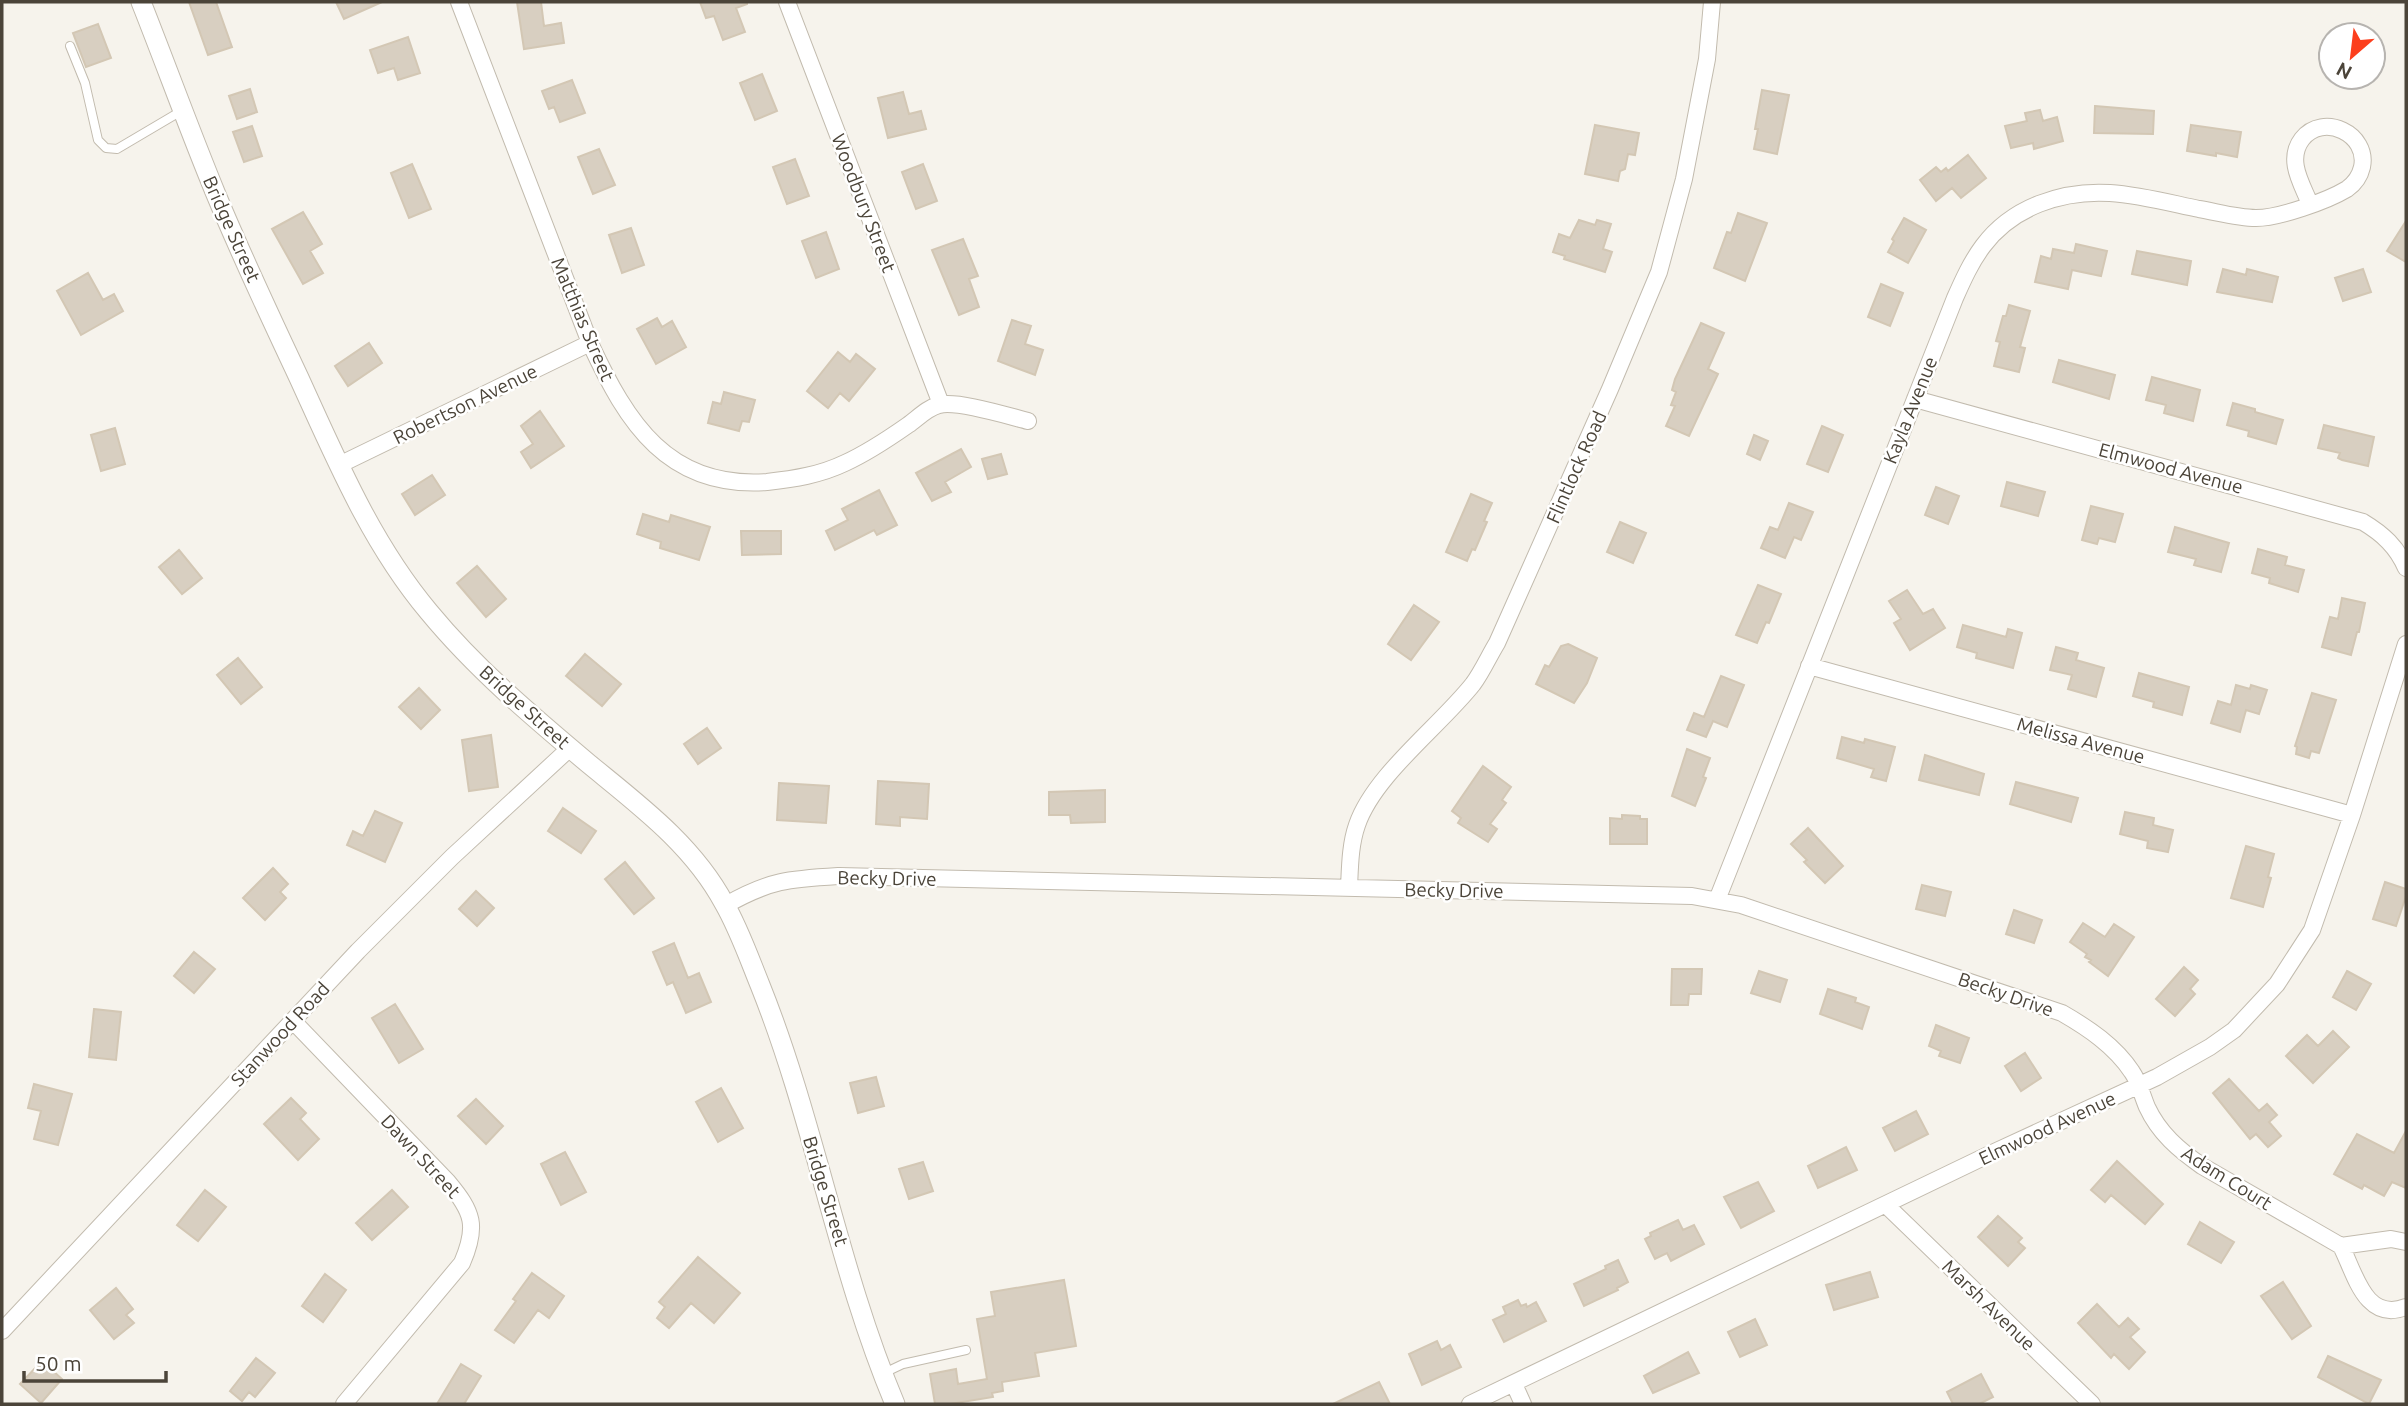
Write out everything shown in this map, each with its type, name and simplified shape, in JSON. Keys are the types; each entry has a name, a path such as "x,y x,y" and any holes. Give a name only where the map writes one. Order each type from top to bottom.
{"street":[{"name":"Bridge Street","path":"141,2 220,204 340,465 385,551 430,613 487,675 673,836 708,875 726,905 779,1036 882,1374 895,1404"},
{"name":"Matthias Street","path":"459,2 590,343 617,397 651,443 667,457 686,467 728,481 751,483 809,477 844,464 941,404"},
{"name":"Woodbury Street","path":"787,2 941,404"},
{"name":"Flintlock Road","path":"1349,888 1352,844 1358,822 1381,785 1474,683 1497,643 1642,316 1669,239 1684,179 1707,59 1712,2"},
{"name":"Kayla Avenue","path":"1717,900 1970,265 1993,234 2033,206 2063,196 2112,193 2255,218 2270,217 2310,204 2349,187 2357,179 2362,157 2353,137 2344,130 2322,127 2311,131 2297,147 2295,169 2310,204"},
{"name":"Robertson Avenue","path":"340,465 590,343"},
{"name":"Elmwood Avenue","path":"1915,399 2363,522 2379,531 2393,546 2406,568"},
{"path":"941,404 978,409 1028,421"},
{"name":"Elmwood Avenue","path":"1470,1404 2139,1085 2186,1062 2226,1036 2277,984 2312,930 2406,644"},
{"name":"Melissa Avenue","path":"1809,666 2352,815"},
{"name":"Stanwood Road","path":"2,1331 358,951 452,857 570,748"},
{"name":"Becky Drive","path":"726,905 771,883 839,876 1692,896 1765,912 2062,1013 2112,1048 2139,1085"},
{"name":"Dawn Street","path":"293,1021 448,1182 462,1199 471,1219 471,1241 462,1263 344,1404"},
{"name":"Adam Court","path":"2139,1085 2154,1120 2183,1152 2202,1166 2341,1246"},
{"name":"Marsh Avenue","path":"1886,1205 2085,1402"},
{"path":"2406,1242 2390,1239 2341,1246 2368,1300 2387,1310 2406,1307"},
{"path":"1514,1384 1524,1404"}],"lane":[{"path":"70,46 85,83 98,140 106,148 117,149 183,110"},
{"path":"882,1374 903,1364 966,1350"}],"building":[{"path":"189,2 216,2 232,47 208,55"},
{"path":"336,2 382,2 344,19"},
{"path":"517,2 541,2 544,26 561,23 564,43 524,49"},
{"path":"700,2 747,2 736,8 745,32 723,40 714,16 706,18"},
{"path":"98,24 111,58 86,67 73,33"},
{"path":"408,37 420,73 398,80 394,68 378,73 370,50"},
{"path":"762,74 777,111 755,120 740,83"},
{"path":"572,80 585,113 560,122 554,107 549,109 542,91"},
{"path":"250,89 257,112 237,119 229,96"},
{"path":"1762,90 1789,95 1777,154 1754,149"},
{"path":"903,92 909,114 921,111 926,129 888,138 878,98"},
{"path":"2095,106 2154,111 2153,134 2094,133"},
{"path":"2040,110 2043,121 2057,117 2063,141 2034,149 2033,143 2011,148 2005,126 2027,121 2025,113"},
{"path":"1595,125 1639,133 1635,155 1628,154 1625,169 1620,171 1618,181 1585,174"},
{"path":"2191,125 2241,132 2237,157 2187,151"},
{"path":"252,126 262,156 244,162 233,132"},
{"path":"599,149 615,185 593,194 578,157"},
{"path":"1968,155 1986,178 1961,198 1952,188 1936,201 1920,180 1936,167 1941,172 1946,168 1948,171"},
{"path":"795,159 809,196 787,204 773,167"},
{"path":"412,164 431,209 409,218 391,173"},
{"path":"923,164 937,201 916,209 902,172"},
{"path":"303,212 322,244 310,251 323,273 303,284 272,229"},
{"path":"1738,213 1767,223 1745,281 1714,268 1727,232 1731,233"},
{"path":"1904,218 1926,230 1908,263 1888,252"},
{"path":"1579,220 1595,225 1597,220 1611,224 1603,249 1612,252 1605,272 1564,259 1565,256 1553,252 1559,234 1570,238"},
{"path":"2406,221 2406,262 2387,251"},
{"path":"631,228 644,265 622,273 609,235"},
{"path":"826,232 839,269 816,278 802,241"},
{"path":"963,239 978,276 969,279 979,307 959,315 932,250"},
{"path":"2076,244 2107,251 2101,276 2072,270 2068,289 2035,282 2041,256 2051,259 2053,249 2074,253"},
{"path":"2137,251 2191,261 2187,285 2132,274"},
{"path":"2223,269 2246,275 2247,269 2278,277 2272,302 2217,292"},
{"path":"2363,269 2371,292 2343,301 2335,278"},
{"path":"88,273 103,300 114,294 123,311 81,335 57,291"},
{"path":"1881,284 1903,293 1890,326 1868,317"},
{"path":"2009,305 2030,311 2020,347 2025,348 2019,372 1994,366 2000,342 1996,341"},
{"path":"657,318 662,327 672,321 686,347 656,364 637,329"},
{"path":"1012,320 1031,326 1025,344 1043,350 1035,375 998,361"},
{"path":"1701,323 1724,333 1708,369 1718,374 1689,436 1666,426 1675,406 1671,405 1676,392 1672,390 1675,379"},
{"path":"369,343 382,363 348,386 335,366"},
{"path":"838,352 850,362 856,354 875,369 849,401 840,393 828,408 807,391"},
{"path":"2059,360 2115,375 2109,399 2053,382"},
{"path":"2152,377 2200,390 2193,421 2164,413 2166,405 2146,400"},
{"path":"724,392 755,400 749,422 742,421 739,431 708,423 713,402 721,404"},
{"path":"2233,403 2283,420 2276,444 2248,436 2249,431 2227,425"},
{"path":"540,411 564,446 531,468 521,452 533,444 521,426"},
{"path":"2324,425 2374,437 2368,466 2342,460 2338,458 2340,453 2318,448"},
{"path":"1822,426 1843,435 1828,472 1807,464"},
{"path":"115,428 125,464 101,471 91,435"},
{"path":"1754,435 1768,441 1760,460 1747,454"},
{"path":"961,449 971,467 945,482 951,492 932,501 916,473"},
{"path":"1001,454 1007,474 988,479 982,459"},
{"path":"432,475 445,495 415,515 402,494"},
{"path":"2007,482 2045,492 2038,516 2001,506"},
{"path":"1936,487 1959,496 1948,524 1925,515"},
{"path":"879,490 897,525 877,535 874,530 835,550 826,531 848,520 842,509"},
{"path":"1471,494 1492,503 1475,550 1472,549 1467,561 1446,552"},
{"path":"1789,503 1813,512 1801,540 1794,537 1785,558 1761,548 1770,527 1778,530"},
{"path":"2091,506 2123,514 2115,542 2099,538 2097,544 2082,540"},
{"path":"643,514 669,522 671,515 710,527 699,560 660,548 661,542 637,534"},
{"path":"1620,522 1646,533 1633,563 1607,552"},
{"path":"2175,527 2229,543 2221,572 2194,565 2196,559 2168,552"},
{"path":"741,531 781,531 781,554 742,555"},
{"path":"2258,549 2287,557 2285,565 2304,570 2298,592 2269,583 2270,578 2252,573"},
{"path":"179,550 202,578 182,594 159,567"},
{"path":"477,566 506,599 486,617 457,583"},
{"path":"1758,585 1781,594 1757,643 1736,635"},
{"path":"1907,590 1923,614 1933,609 1945,628 1910,650 1894,623 1901,619 1889,601"},
{"path":"2342,598 2365,603 2351,655 2322,647 2330,617 2338,619"},
{"path":"1414,605 1439,622 1411,660 1388,644"},
{"path":"1963,625 2006,637 2008,629 2022,633 2013,668 1976,658 1977,653 1957,647"},
{"path":"1568,644 1597,658 1587,683 1574,703 1536,684 1545,665 1549,667 1561,646"},
{"path":"2056,647 2078,653 2076,660 2104,668 2096,697 2068,689 2072,675 2050,670"},
{"path":"585,654 621,684 602,706 566,676"},
{"path":"238,658 262,687 241,704 217,675"},
{"path":"2139,673 2189,687 2182,715 2153,707 2154,702 2133,696"},
{"path":"1721,676 1744,685 1727,727 1713,721 1706,737 1687,730 1694,713 1704,717"},
{"path":"2236,685 2250,689 2251,685 2267,690 2259,714 2246,710 2240,732 2211,723 2218,701 2231,705"},
{"path":"419,688 440,710 421,729 399,707"},
{"path":"2312,693 2336,700 2319,753 2311,751 2309,758 2296,754 2295,746"},
{"path":"707,728 721,748 698,764 684,744"},
{"path":"491,735 498,787 469,791 462,740"},
{"path":"1842,737 1864,743 1865,739 1895,747 1886,781 1871,777 1874,769 1837,758"},
{"path":"1687,749 1710,758 1703,777 1706,778 1695,806 1672,796"},
{"path":"1925,755 1984,774 1979,795 1919,780"},
{"path":"1483,766 1511,787 1502,800 1506,803 1490,824 1497,829 1488,842 1458,823 1461,818 1452,811"},
{"path":"878,781 929,784 927,819 900,817 900,826 876,824"},
{"path":"2016,782 2078,798 2071,822 2010,804"},
{"path":"779,783 829,786 826,823 777,820"},
{"path":"1105,790 1105,822 1071,823 1070,815 1049,815 1049,792"},
{"path":"563,808 596,831 581,853 548,831"},
{"path":"375,811 402,823 385,862 347,845 353,831 363,836"},
{"path":"2125,812 2154,818 2153,825 2173,830 2168,852 2147,848 2148,841 2120,834"},
{"path":"1622,815 1647,819 1647,844 1610,844 1610,818 1622,819"},
{"path":"1808,828 1843,866 1825,883 1791,844"},
{"path":"2246,846 2274,854 2263,907 2231,898"},
{"path":"625,862 654,898 634,914 605,879"},
{"path":"273,868 288,884 280,892 286,898 265,920 243,898"},
{"path":"2385,882 2406,889 2396,926 2373,919"},
{"path":"1922,885 1951,892 1945,916 1916,909"},
{"path":"476,891 494,908 477,926 459,909"},
{"path":"2014,910 2042,920 2034,943 2006,934"},
{"path":"2083,923 2105,937 2114,924 2134,937 2108,976 2089,962 2091,960 2085,957 2087,954 2070,942"},
{"path":"674,943 688,978 699,973 711,1002 686,1013 673,982 667,985 653,952"},
{"path":"194,952 215,969 194,993 174,976"},
{"path":"2184,967 2198,980 2190,989 2195,994 2175,1016 2156,999"},
{"path":"1672,969 1702,969 1701,994 1689,994 1688,1005 1671,1005"},
{"path":"1759,971 1787,980 1780,1002 1751,993"},
{"path":"2347,971 2371,984 2356,1010 2333,997"},
{"path":"1828,989 1856,998 1855,1002 1869,1007 1862,1029 1820,1014"},
{"path":"395,1004 423,1049 399,1063 372,1018"},
{"path":"94,1009 121,1012 116,1060 89,1057"},
{"path":"1936,1025 1969,1038 1960,1063 1939,1056 1941,1051 1929,1046"},
{"path":"2333,1031 2349,1047 2313,1083 2286,1056 2307,1035 2318,1046"},
{"path":"2025,1053 2041,1078 2021,1091 2005,1066"},
{"path":"876,1077 884,1106 858,1113 850,1083"},
{"path":"2229,1079 2259,1111 2267,1104 2277,1115 2269,1122 2281,1136 2268,1147 2256,1134 2250,1139 2213,1093"},
{"path":"34,1084 72,1094 58,1145 34,1139 41,1111 28,1108"},
{"path":"721,1088 743,1128 718,1142 696,1102"},
{"path":"291,1098 306,1113 300,1119 319,1139 298,1160 264,1124"},
{"path":"476,1099 503,1126 486,1144 458,1116"},
{"path":"1916,1111 1928,1134 1895,1151 1883,1128"},
{"path":"2406,1131 2406,1188 2392,1182 2384,1196 2364,1185 2362,1189 2334,1174 2357,1134 2394,1153"},
{"path":"1846,1147 1857,1170 1818,1188 1808,1166"},
{"path":"565,1152 586,1192 561,1205 541,1164"},
{"path":"2117,1161 2163,1204 2145,1224 2111,1195 2105,1202 2091,1190"},
{"path":"923,1162 933,1191 909,1199 899,1169"},
{"path":"1758,1182 1774,1211 1741,1228 1724,1197"},
{"path":"205,1190 226,1207 198,1241 177,1225"},
{"path":"392,1190 408,1207 372,1240 356,1223"},
{"path":"1998,1216 2022,1238 2018,1242 2025,1248 2008,1266 1978,1237"},
{"path":"1678,1220 1683,1230 1694,1225 1704,1244 1671,1261 1667,1253 1655,1259 1645,1239 1651,1236 1650,1233"},
{"path":"2200,1222 2234,1242 2221,1263 2188,1244"},
{"path":"698,1257 740,1293 714,1323 691,1303 669,1328 657,1318 665,1307 659,1302"},
{"path":"1618,1260 1628,1282 1617,1288 1618,1290 1584,1306 1574,1284 1606,1269 1605,1266"},
{"path":"1870,1272 1878,1297 1834,1310 1826,1285"},
{"path":"532,1273 564,1296 549,1318 538,1310 514,1343 495,1330"},
{"path":"325,1274 346,1290 323,1322 302,1306"},
{"path":"1064,1280 1076,1346 1035,1353 1039,1376 1002,1382 1003,1391 992,1393 993,1397 935,1404 930,1374 956,1369 958,1384 987,1379 977,1319 995,1316 991,1292"},
{"path":"2283,1282 2311,1326 2292,1339 2261,1296"},
{"path":"116,1288 133,1309 126,1315 134,1323 114,1339 90,1310"},
{"path":"1518,1300 1521,1306 1526,1304 1527,1307 1536,1302 1546,1321 1504,1342 1493,1320 1506,1314 1503,1307"},
{"path":"2097,1304 2119,1327 2128,1318 2139,1329 2130,1337 2145,1352 2129,1369 2114,1354 2111,1358 2078,1323"},
{"path":"1755,1319 1767,1345 1740,1357 1728,1332"},
{"path":"1437,1341 1441,1350 1450,1345 1461,1367 1422,1385 1409,1354"},
{"path":"1688,1352 1699,1373 1653,1393 1644,1376"},
{"path":"2328,1356 2381,1380 2369,1404 2318,1377"},
{"path":"256,1358 275,1373 255,1397 249,1392 242,1401 230,1391"},
{"path":"42,1361 62,1379 41,1403 20,1384"},
{"path":"461,1364 481,1376 464,1404 437,1404"},
{"path":"1981,1374 1993,1397 1979,1404 1953,1404 1947,1392"},
{"path":"1379,1382 1390,1404 1333,1404"}]}
